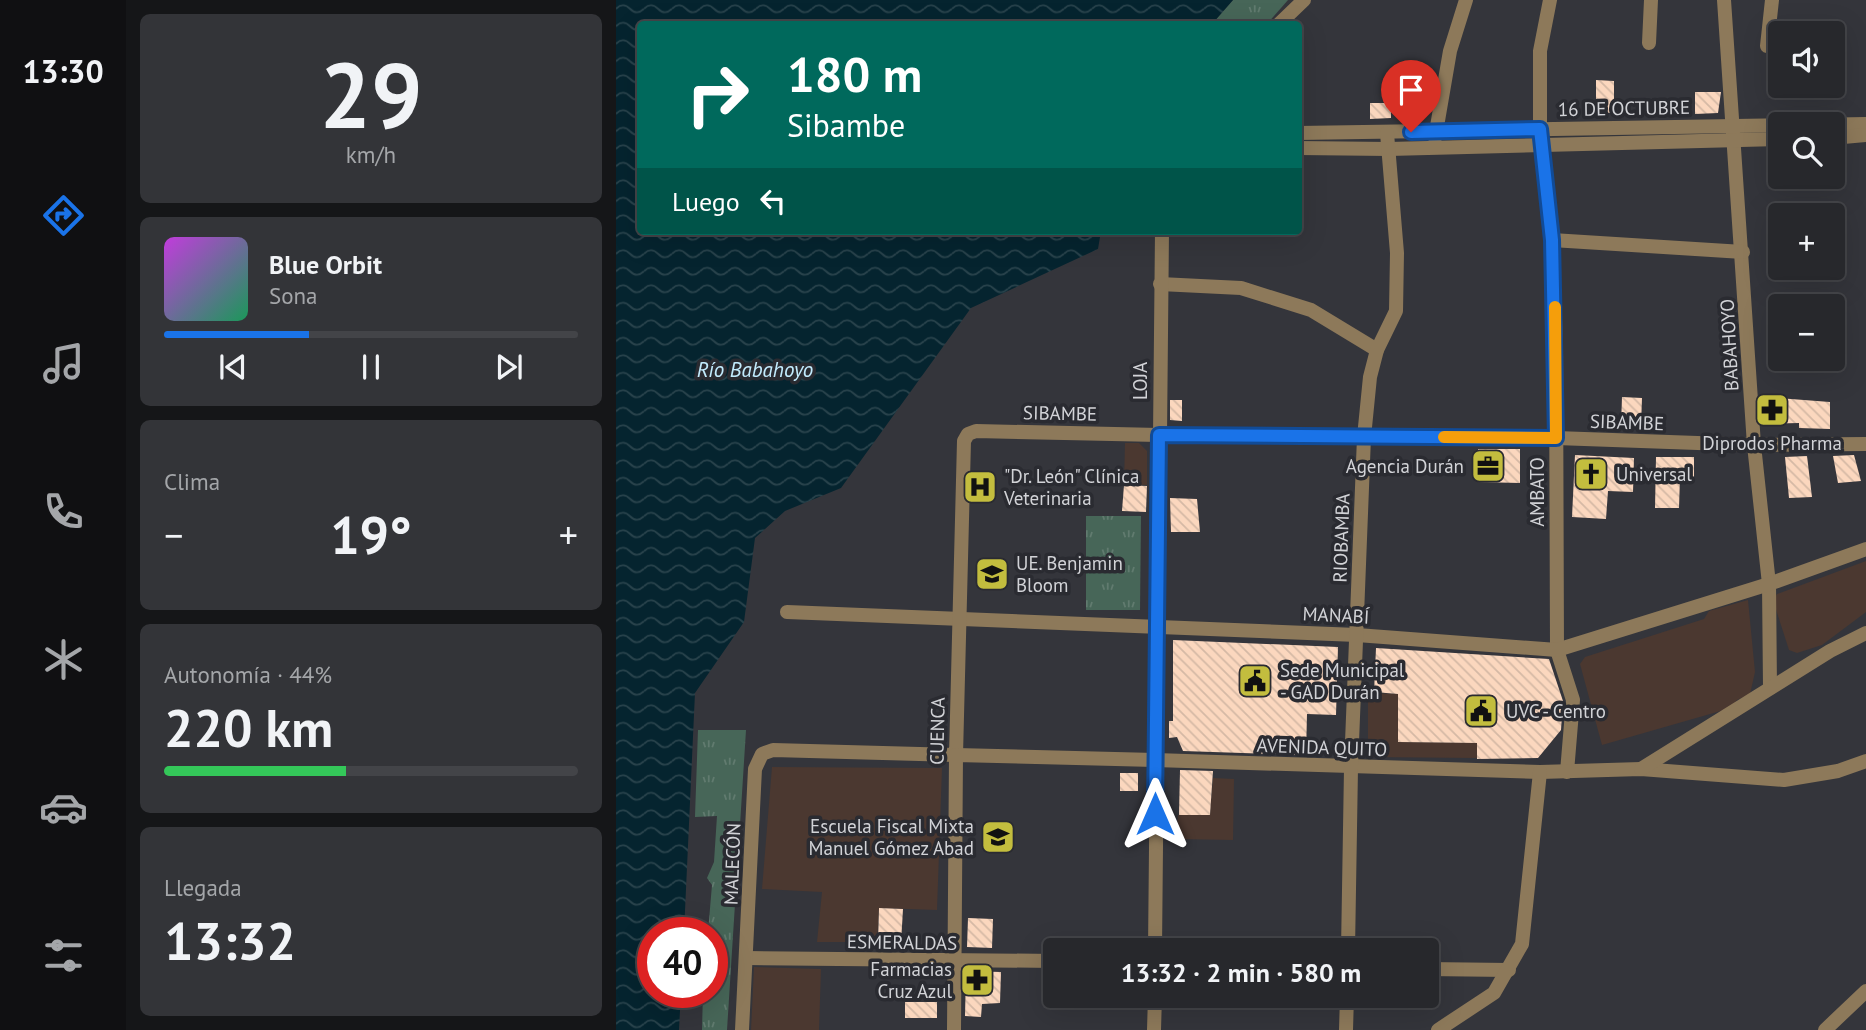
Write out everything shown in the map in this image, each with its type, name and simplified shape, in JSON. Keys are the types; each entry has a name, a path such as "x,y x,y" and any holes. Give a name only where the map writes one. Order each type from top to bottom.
{"street":[{"path":"1282,21 1304,0"},
{"path":"1435,147 1435,131 1450,51 1466,0"},
{"name":"AMBATO","path":"1550,0 1540,51 1541,136 1552,240 1557,650 1573,700 1567,772"},
{"path":"1649,43 1651,0"},
{"name":"BABAHOYO","path":"1724,0 1755,446 1769,584 1769,688"},
{"path":"1767,46 1772,0"},
{"name":"16 DE OCTUBRE","path":"1302,133 1435,131 1541,136 1732,132 1866,124"},
{"name":"16 DE OCTUBRE","path":"1732,132 1768,137"},
{"name":"RIOBAMBA","path":"1348,938 1351,768 1364,437 1370,377 1377,350 1396,311 1397,253 1387,133"},
{"path":"1845,137 1866,135"},
{"name":"16 DE OCTUBRE","path":"1302,148 1435,147 1541,136"},
{"name":"LOJA","path":"1155,938 1162,235"},
{"path":"1552,240 1743,252"},
{"path":"1160,284 1241,288 1311,310 1377,350"},
{"name":"SIBAMBE","path":"968,434 976,430 1159,435 1556,438 1755,446 1866,444"},
{"name":"CUENCA","path":"954,1030 958,620 964,441 968,434"},
{"name":"MANABÍ","path":"787,612 1357,635 1557,650 1769,584 1866,549"},
{"path":"1641,769 1769,688 1866,633"},
{"name":"AVENIDA QUITO","path":"773,750 1351,768 1540,772 1641,769 1784,780 1838,771 1866,761"},
{"name":"MALECÓN","path":"743,1030 755,769 762,754 773,750"},
{"path":"1438,1030 1494,993 1509,971 1522,944 1540,772"},
{"name":"ESMERALDAS","path":"747,958 1043,961"},
{"path":"1439,969 1509,971"},
{"path":"1825,1030 1866,990"},
{"path":"1154,1030 1155,1008"},
{"path":"1346,1030 1347,1008"}],"shaded area":[{"path":"1125,443 1139,443 1147,451 1147,485 1124,484"},
{"path":"1866,561 1866,612 1822,645 1797,653 1789,650 1773,600 1777,594"},
{"path":"1748,600 1755,672 1750,694 1737,700 1731,708 1602,745 1580,664 1585,657 1704,619 1709,611"},
{"path":"1368,693 1398,694 1398,742 1477,743 1477,758 1368,757"},
{"path":"772,767 942,768 937,910 879,908 877,942 817,942 822,892 762,889"},
{"path":"1213,778 1234,779 1233,840 1176,839 1178,815 1210,815"},
{"path":"754,967 821,969 819,1030 751,1030"}],"green space":[{"path":"1233,0 1288,0 1270,21 1215,21"},
{"path":"1086,516 1141,516 1140,610 1086,610"},
{"path":"698,730 746,730 727,1030 702,1030 703,1008 728,1008 728,917 709,917 712,885 707,878 714,862 717,816 695,817"}],"water":[{"name":"Río Babahoyo","path":"616,0 1233,0 1215,21 637,21 637,235 1100,235 1098,249 971,308 841,488 785,511 755,538 744,622 695,693 685,917 637,917 637,1008 680,1008 679,1030 616,1030"}],"building":[{"path":"1596,80 1614,81 1614,113 1596,113"},
{"path":"1695,92 1721,92 1718,113 1695,114"},
{"path":"1370,103 1391,103 1391,118 1370,119"},
{"path":"1622,397 1642,398 1641,426 1621,426"},
{"path":"1764,397 1830,402 1830,429 1799,428 1799,423 1764,424"},
{"path":"1170,400 1182,400 1182,421 1170,420"},
{"path":"1478,449 1520,449 1520,483 1477,482"},
{"name":"Universal","path":"1575,455 1634,458 1633,492 1608,491 1606,519 1572,517"},
{"path":"1854,455 1861,481 1838,483 1833,456"},
{"path":"1807,456 1812,497 1789,498 1785,457"},
{"path":"1656,457 1694,457 1694,478 1680,478 1679,508 1655,508"},
{"path":"1124,485 1147,486 1146,512 1122,511"},
{"path":"1170,498 1197,499 1200,532 1171,532"},
{"name":"Sede Municipal - GAD Durán","path":"1173,640 1338,647 1336,715 1307,714 1306,755 1183,751 1177,737 1169,738 1169,721 1173,721"},
{"name":"UVC - Centro","path":"1376,648 1549,659 1563,701 1561,730 1538,758 1477,759 1477,743 1398,742 1398,694 1374,692"},
{"path":"1180,770 1213,771 1210,815 1179,815"},
{"path":"1120,773 1138,773 1138,791 1120,791"},
{"path":"879,908 903,909 901,943 878,942"},
{"path":"968,918 993,919 992,948 967,947"},
{"path":"966,971 1001,972 1000,1003 982,1004 981,1017 965,1016"},
{"path":"905,1002 937,1002 937,1018 905,1018"}],"slow traffic":[{"path":"1444,437 1556,438 1555,307"}],"place":[{"name":"Diprodos Pharma","path":"1772,410"},
{"name":"Agencia Durán","path":"1488,466"},
{"name":"Universal","path":"1591,474"},
{"name":"\"Dr. León\" Clínica Veterinaria","path":"980,487"},
{"name":"UE. Benjamin Bloom","path":"992,574"},
{"name":"Sede Municipal - GAD Durán","path":"1255,681"},
{"name":"UVC - Centro","path":"1481,711"},
{"name":"Escuela Fiscal Mixta Manuel Gómez Abad","path":"998,837"},
{"name":"Farmacias Cruz Azul","path":"977,980"}],"route":[{"path":"1155,814 1159,435 1556,438 1552,240 1540,129 1411,132"}]}
